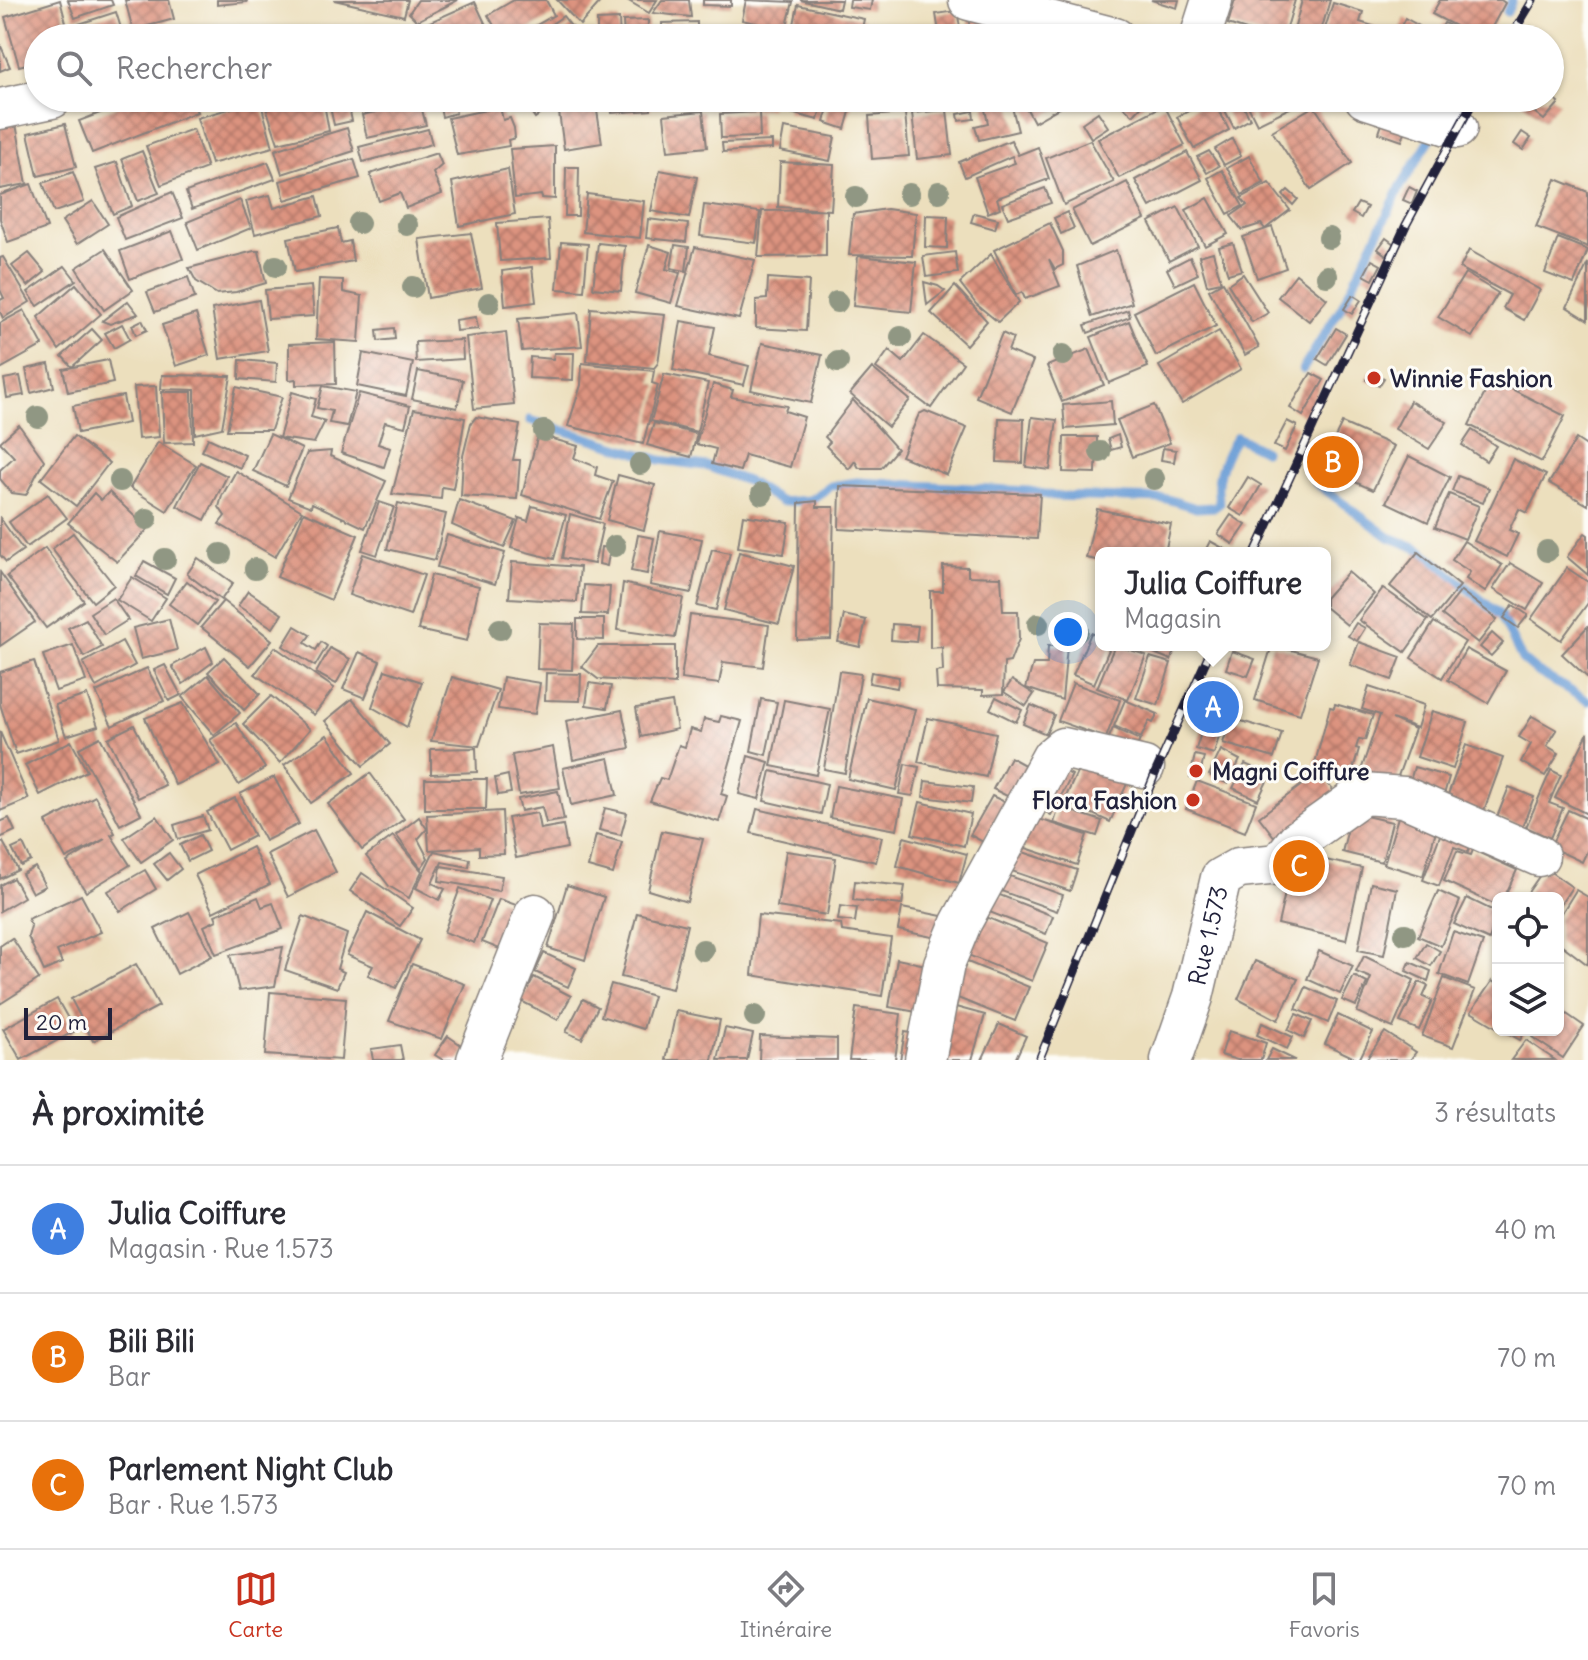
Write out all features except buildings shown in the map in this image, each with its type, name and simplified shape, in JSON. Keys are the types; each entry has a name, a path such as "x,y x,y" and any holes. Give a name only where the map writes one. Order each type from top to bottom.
{"street":[{"path":"969,0 1061,24"},
{"path":"1204,24 1212,0"},
{"path":"0,109 24,104"},
{"path":"1408,112 1457,128"},
{"path":"925,1060 944,964 961,923 1052,757 1063,748 1144,767"},
{"name":"Rue 1.573","path":"1171,1060 1193,997 1221,878 1239,868 1279,864 1297,841 1363,794 1404,797 1539,856"},
{"path":"477,1060 535,914"}],"waterway":[{"path":"1507,12 1512,0"},
{"path":"1303,369 1342,306 1401,186 1436,130"},
{"path":"530,420 660,460 706,466 749,482 781,502 810,500 831,486 857,482 1029,491 1053,496 1167,499 1196,508 1215,507 1220,503 1218,487 1221,469 1237,437 1264,451"},
{"path":"1316,483 1389,537 1420,549 1501,616 1522,659 1536,671 1588,701"}],"railway":[{"path":"1518,24 1533,0"},
{"path":"1258,547 1406,225 1467,112"},
{"path":"1039,1060 1157,769 1210,651"}],"place":[{"name":"Winnie Fashion","path":"1374,378"},
{"name":"Bili Bili","path":"1333,462"},
{"name":"Julia Coiffure","path":"1213,707"},
{"name":"Magni Coiffure","path":"1196,771"},
{"name":"Flora Fashion","path":"1193,800"},
{"name":"Parlement Night Club","path":"1299,866"}]}
